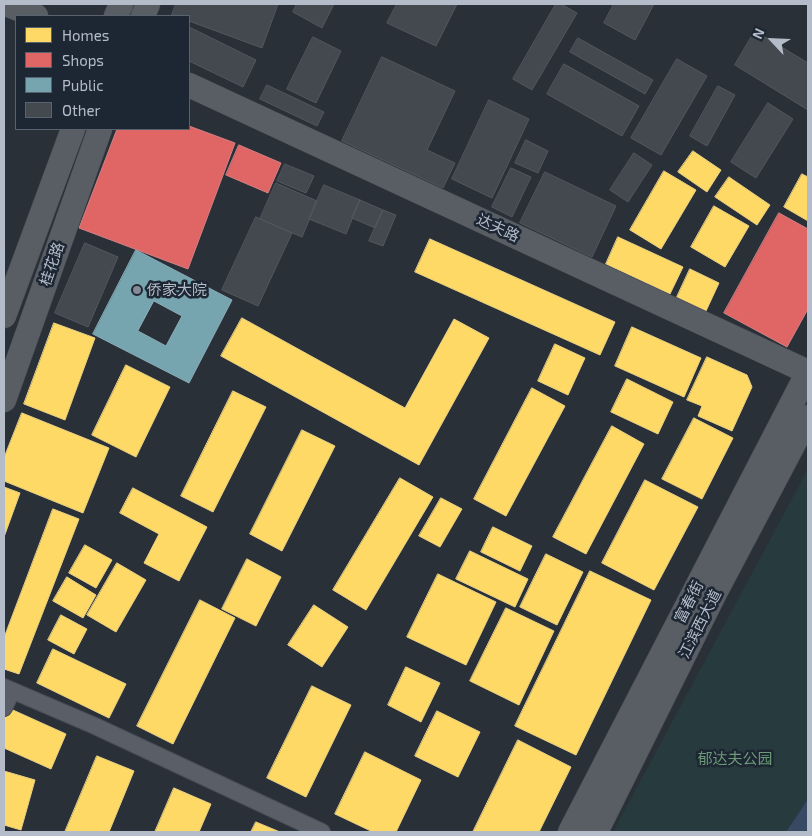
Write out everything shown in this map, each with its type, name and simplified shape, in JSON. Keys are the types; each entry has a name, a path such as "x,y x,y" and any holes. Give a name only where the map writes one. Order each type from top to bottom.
{"main road":[{"path":"6,4 34,15"},
{"name":"达夫路","path":"190,85 807,377"},
{"name":"达夫路","path":"190,101 807,377"},
{"path":"4,316 73,130"},
{"name":"桂花路","path":"4,400 100,130"},
{"name":"富春街","path":"570,832 807,377"},
{"name":"江滨西大道","path":"596,832 714,596 808,417"}],"street":[{"path":"4,708 8,689 95,726 322,832"}],"green space":[{"name":"郁达夫公园","path":"808,469 808,799 786,832 613,832"}],"water":[{"path":"808,799 808,832 786,832"}],"building: Homes":[{"path":"693,151 721,170 707,192 678,172"},
{"path":"664,171 696,190 661,249 630,230"},
{"path":"802,174 808,177 808,221 784,207"},
{"path":"729,177 770,205 757,225 715,197"},
{"path":"714,206 749,226 725,267 691,247"},
{"path":"618,237 683,267 670,294 606,264"},
{"path":"430,239 615,322 600,355 415,272"},
{"path":"690,269 719,283 706,311 677,297"},
{"path":"242,318 405,408 454,319 489,338 419,465 221,356"},
{"path":"54,323 95,338 65,420 24,404"},
{"path":"632,327 701,358 684,397 615,366"},
{"path":"555,344 585,358 568,395 538,381"},
{"path":"707,357 747,375 752,387 732,431 698,416 702,406 687,400"},
{"path":"126,365 170,387 136,457 92,435"},
{"path":"627,379 673,402 658,434 611,412"},
{"path":"532,388 565,406 506,516 474,499"},
{"path":"233,391 266,407 213,512 181,496"},
{"path":"22,413 109,448 83,513 4,481 4,458"},
{"path":"694,418 733,438 702,499 662,479"},
{"path":"612,426 644,444 586,554 553,537"},
{"path":"302,430 335,446 282,551 250,534"},
{"path":"400,478 433,497 366,610 333,590"},
{"path":"645,480 698,507 654,590 602,563"},
{"path":"4,487 20,493 4,537"},
{"path":"133,488 207,527 179,581 144,563 159,534 120,513"},
{"path":"441,498 462,509 440,547 419,536"},
{"path":"53,509 79,519 19,674 4,669 4,638"},
{"path":"493,527 532,546 520,571 481,552"},
{"path":"85,545 112,560 96,588 69,573"},
{"path":"470,551 528,579 515,607 456,579"},
{"path":"546,554 583,572 557,625 520,607"},
{"path":"247,559 281,577 256,626 222,609"},
{"path":"117,563 146,580 116,632 87,615"},
{"path":"590,571 651,600 576,755 515,726"},
{"path":"438,574 496,602 466,665 407,637"},
{"path":"67,577 96,595 83,618 53,601"},
{"path":"200,600 235,618 173,744 137,726"},
{"path":"314,605 348,627 322,667 288,645"},
{"path":"506,608 554,631 519,705 470,681"},
{"path":"61,615 87,629 74,654 48,640"},
{"path":"53,649 126,684 109,718 37,683"},
{"path":"406,667 440,683 421,722 388,705"},
{"path":"312,686 351,705 306,797 267,778"},
{"path":"4,706 66,734 51,769 4,748"},
{"path":"437,711 480,732 458,777 415,756"},
{"path":"518,740 571,767 539,832 473,832"},
{"path":"365,752 421,780 396,832 373,832 335,814"},
{"path":"97,756 134,771 109,832 65,832"},
{"path":"4,771 35,780 21,830 4,825"},
{"path":"174,788 211,804 199,832 155,832"},
{"path":"256,822 280,832 251,832"}],"building: Shops":[{"path":"190,126 235,143 188,269 79,228 117,130 190,130"},
{"path":"239,145 281,163 268,193 226,175"},
{"path":"779,213 808,229 808,309 787,347 724,313"}],"building: Public":[{"path":"136,250 232,300 189,383 93,334","holes":["154,301 182,316 166,346 138,331"]}],"building: Other":[{"path":"176,4 278,4 262,48 190,21 190,15 172,15"},
{"path":"297,4 334,4 322,28 293,12"},
{"path":"397,4 457,4 436,46 387,23"},
{"path":"556,4 561,4 577,13 532,90 513,79"},
{"path":"614,4 654,4 635,40 604,23"},
{"path":"190,27 256,60 243,87 190,61"},
{"path":"755,31 808,63 808,110 735,65"},
{"path":"313,37 341,51 316,103 287,89"},
{"path":"578,38 653,80 645,94 570,52"},
{"path":"382,57 455,91 427,150 455,163 443,188 342,141"},
{"path":"677,59 707,76 661,155 631,138"},
{"path":"564,64 639,106 622,136 547,94"},
{"path":"267,85 324,112 317,126 260,99"},
{"path":"718,86 735,95 707,146 690,136"},
{"path":"489,100 529,119 492,198 452,179"},
{"path":"768,103 793,119 756,178 731,162"},
{"path":"526,140 548,151 538,173 515,163"},
{"path":"634,153 652,165 628,202 610,190"},
{"path":"285,164 314,176 306,193 277,181"},
{"path":"511,168 531,177 512,217 492,207"},
{"path":"545,172 616,206 592,257 520,223"},
{"path":"276,183 317,201 302,237 260,219"},
{"path":"324,185 360,200 346,234 309,219"},
{"path":"360,200 383,210 375,228 352,218"},
{"path":"383,210 396,215 383,246 369,241"},
{"path":"256,217 292,233 258,306 222,290"},
{"path":"85,243 118,257 88,327 55,313"}],"place":[{"name":"侨家大院","path":"137,290"}]}
